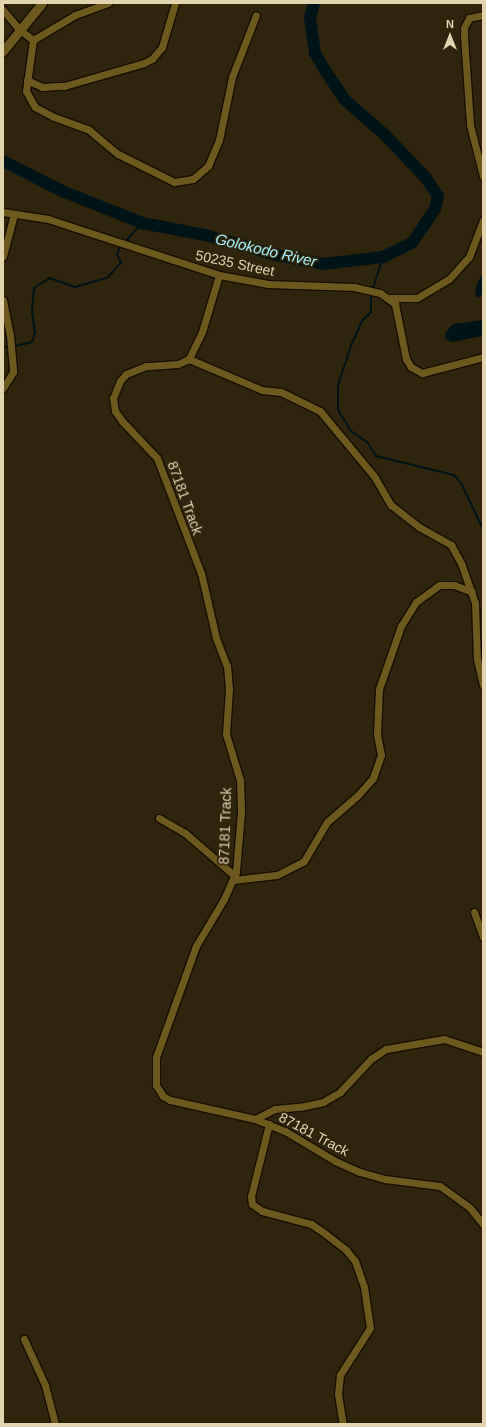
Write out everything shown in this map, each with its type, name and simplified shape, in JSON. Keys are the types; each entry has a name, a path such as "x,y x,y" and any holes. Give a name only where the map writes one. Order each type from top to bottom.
{"street":[{"path":"3,51 42,3"},
{"path":"33,40 75,15 108,3"},
{"path":"27,80 42,87 64,86 144,63 152,59 162,47 175,3"},
{"path":"3,10 20,30 33,40"},
{"path":"33,40 27,80 28,98 35,107 54,117 89,130 118,154 166,180 174,182 193,180 208,166 219,140 228,91 256,15"},
{"path":"483,15 469,18 464,28 464,36 470,125 483,176"},
{"name":"50235 Street","path":"3,212 48,220 219,275 268,284 368,289 389,298"},
{"path":"3,256 14,214"},
{"path":"389,298 417,298 449,279 469,257 483,221"},
{"path":"219,275 202,332 189,359 262,390 281,392 320,411 374,476 391,505 418,527 451,545 472,592 477,620 476,659 483,686"},
{"path":"389,298 395,304 398,312 406,359 416,371 429,373 483,357"},
{"path":"3,300 10,336 13,372 3,388"},
{"name":"87181 Track","path":"189,359 178,364 146,366 126,374 120,381 113,398 115,411 157,458 201,573 216,638 227,666 229,689 226,734 240,780 241,812 238,863 234,878 196,946 156,1057 154,1076 159,1091 170,1100 255,1119 269,1124 360,1172 385,1179 440,1186 470,1208 483,1224"},
{"path":"159,818 185,833 234,878 277,875 304,861 327,822 357,796 373,778 381,755 377,734 379,689 401,626 416,602 439,585 454,585 472,592"},
{"path":"474,912 483,937"},
{"path":"255,1119 275,1109 300,1108 323,1102 340,1092 371,1059 386,1049 444,1039 483,1052"},
{"path":"269,1124 251,1196 252,1204 262,1211 311,1224 323,1232 346,1250 355,1261 364,1287 370,1328 340,1375 338,1394 343,1424"},
{"path":"24,1339 45,1385 55,1424"}],"shaded area":[{"path":"483,274 483,292 479,298 475,295 477,283"},
{"path":"483,320 483,336 452,342 446,339 445,333 453,324"}],"waterway":[{"name":"Golokodo River","path":"3,161 62,191 142,223 205,235 276,255 324,264 383,257 412,243 435,209 438,196 425,177 385,135 345,100 326,72 315,53 310,18 314,3"},
{"path":"126,241 142,223"},
{"path":"15,346 32,342 35,333 32,311 34,288 50,278 75,287 107,278 121,263 117,254 120,246"},
{"path":"373,288 383,257"},
{"path":"371,296 371,312 362,321 352,343 338,385 338,410 351,431 367,442 376,456 454,475 461,483 483,529"},
{"path":"3,347 9,347"}]}
